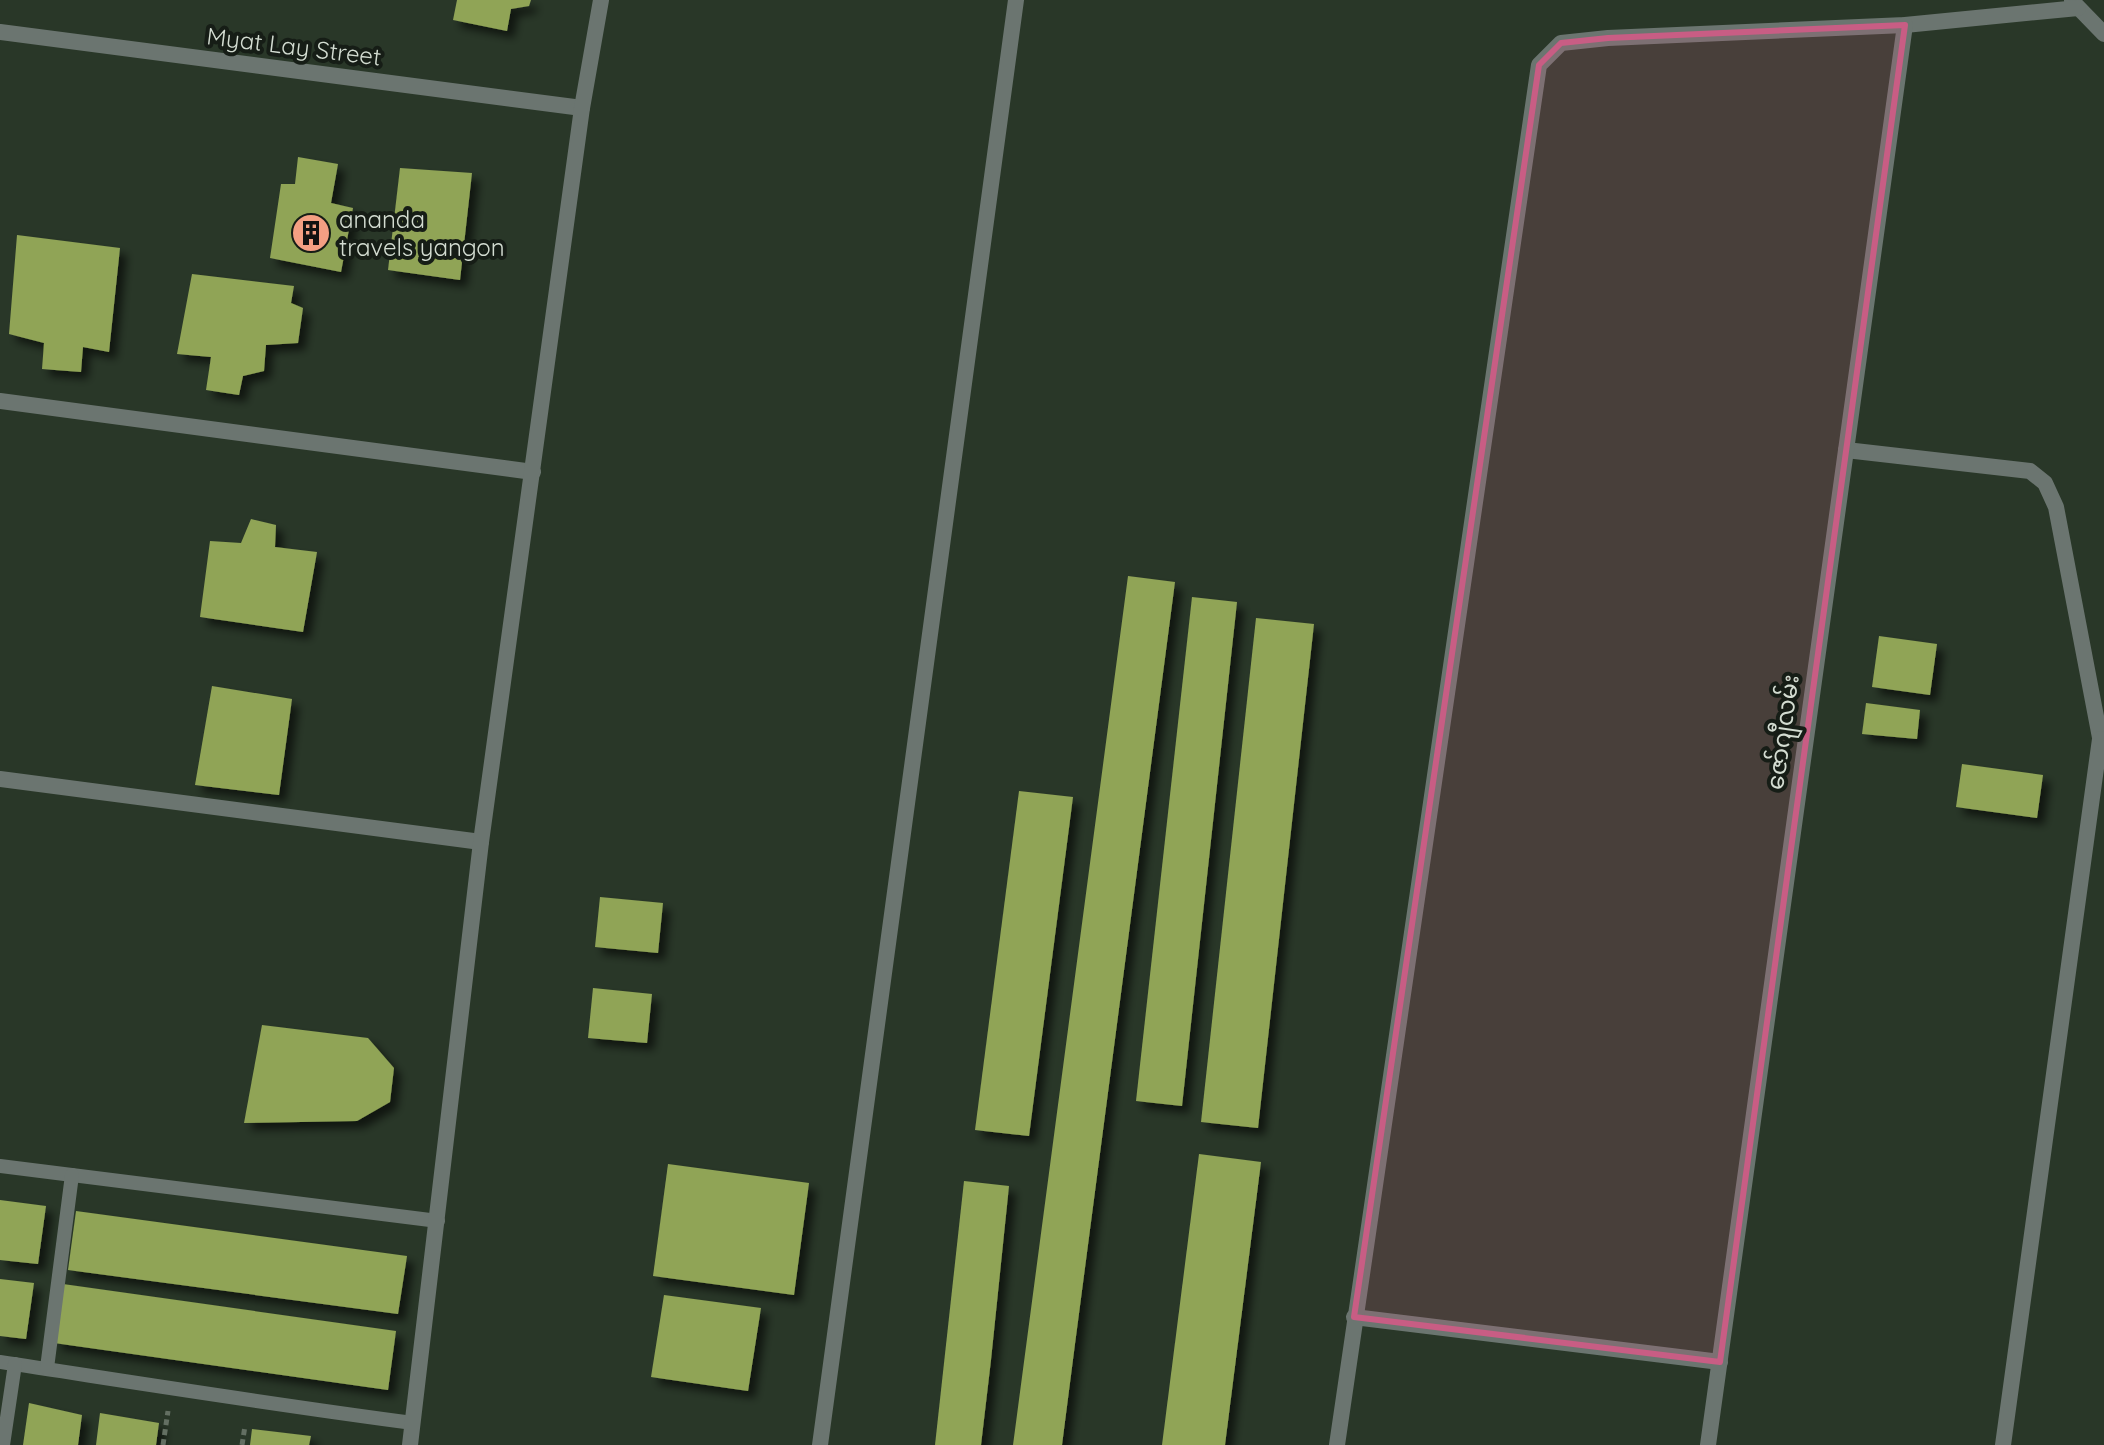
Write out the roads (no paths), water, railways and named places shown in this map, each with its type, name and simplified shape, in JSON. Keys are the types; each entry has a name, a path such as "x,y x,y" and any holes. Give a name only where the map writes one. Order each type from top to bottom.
{"street":[{"path":"410,1445 481,842 582,108 601,0"},
{"path":"820,1445 1016,0"},
{"path":"1337,1445 1539,65 1561,43 1608,38 1905,25 2075,4 2104,34"},
{"name":"ဇော်ဂျီလမ်း","path":"1708,1445 1905,25"},
{"name":"Myat Lay Street","path":"0,32 582,108"},
{"path":"0,401 533,472"},
{"path":"1846,450 2030,471 2045,483 2056,507 2104,761"},
{"path":"2003,1445 2100,739"},
{"path":"0,779 481,842"},
{"path":"1354,1317 1720,1362"}],"lane":[{"path":"0,1166 438,1221"},
{"path":"47,1368 72,1175"},
{"path":"3,1445 8,1363 413,1423"}],"place":[{"name":"ananda travels yangon","path":"311,233"}]}
